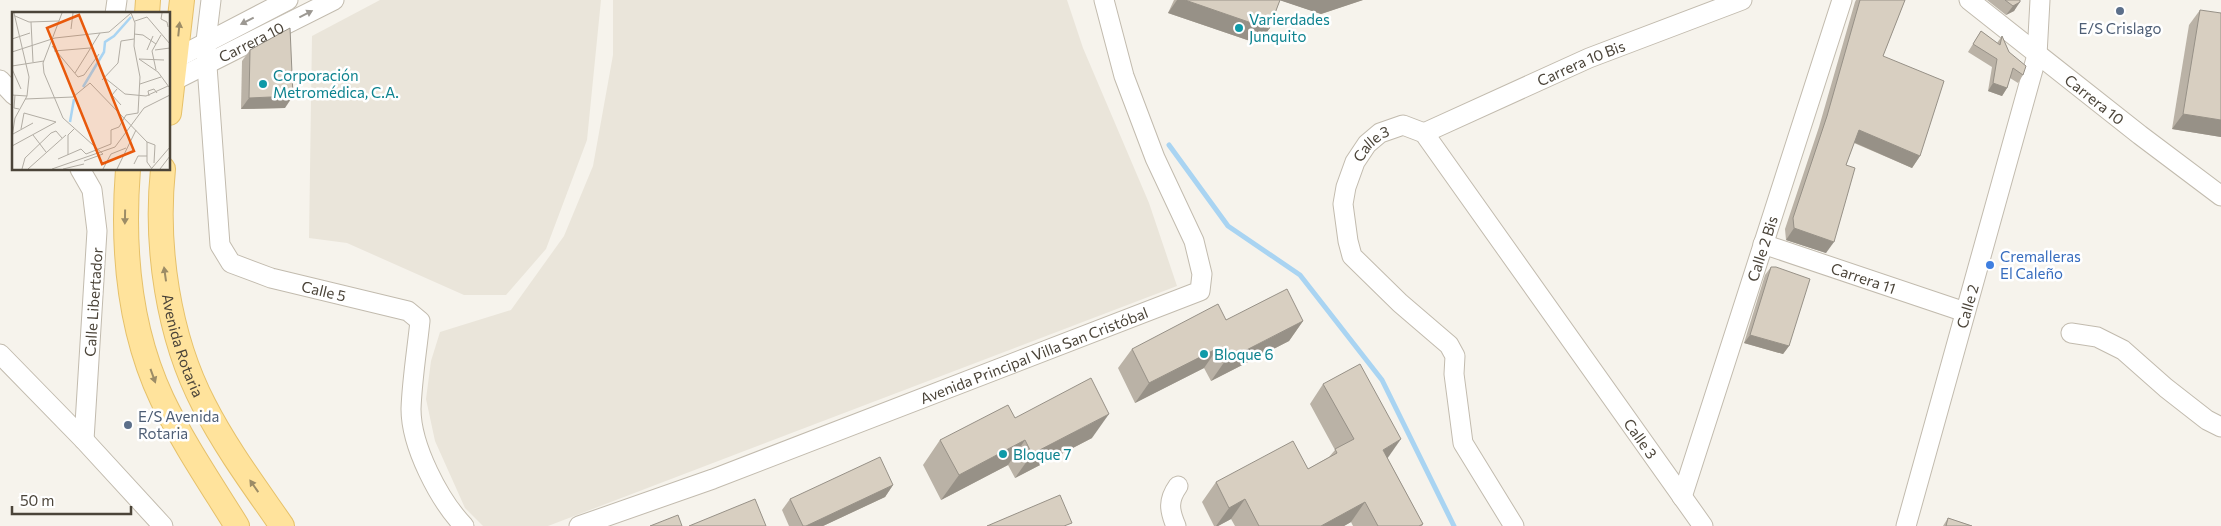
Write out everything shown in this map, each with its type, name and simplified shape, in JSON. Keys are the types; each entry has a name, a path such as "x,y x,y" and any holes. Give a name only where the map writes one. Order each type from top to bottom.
{"main road":[{"path":"170,92 171,72 182,0"},
{"path":"128,170 125,242 129,285 138,336 161,398 188,448 237,526"},
{"name":"Avenida Rotaria","path":"163,170 159,229 165,280 182,351 203,404 232,454 282,526"}],"street":[{"name":"Calle 5","path":"211,0 206,41 220,245 231,264 271,278 408,310 420,321 411,411 418,448 439,490 464,526"},
{"name":"Carrera 10","path":"171,72 206,41 288,0"},
{"name":"Carrera 10","path":"171,72 207,66 334,0"},
{"name":"Avenida Principal Villa San Cristóbal","path":"580,526 730,472 1200,291 1202,274 1194,241 1155,158 1124,76 1104,0"},
{"name":"Carrera 10 Bis","path":"1424,133 1589,58 1742,0"},
{"name":"Calle 2 Bis","path":"1682,496 1842,0"},
{"name":"Carrera 10","path":"1969,0 2037,55 2221,196"},
{"name":"Calle 2","path":"1906,526 2037,55 2040,0"},
{"path":"0,80 12,93"},
{"name":"Calle 3","path":"1514,526 1463,443 1454,374 1455,356 1449,345 1400,303 1352,256 1343,204 1346,187 1355,162 1367,144 1380,133 1403,125 1424,133 1703,526"},
{"name":"Calle Libertador","path":"81,170 92,190 97,231 84,440"},
{"name":"Carrera 11","path":"1763,244 1965,312"},
{"path":"2072,333 2097,337 2123,350 2166,388 2221,427"},
{"path":"0,354 84,440 163,526"},
{"path":"1176,526 1170,514 1170,498 1178,486"}],"shaded area":[{"path":"380,0 601,0 587,140 546,249 506,295 464,295 347,243 309,238 312,36"},
{"path":"613,0 1067,0 1083,48 1149,203 1177,286 548,526 483,526 465,508 435,441 426,399 431,361 440,332 511,310 564,236 593,166 613,55"}],"building":[{"path":"1185,0 1280,0 1269,29"},
{"path":"1860,0 1905,0 1883,56 1944,81 1920,156 1859,130 1846,165 1855,168 1834,242 1794,228 1793,218 1827,116"},
{"path":"2005,0 2020,0 2020,2 2013,6"},
{"path":"2200,10 2221,13 2221,120 2183,114"},
{"name":"Corporación Metromédica, C.A.","path":"290,28 293,96 249,98 250,50"},
{"path":"1981,31 2000,45 2002,36 2009,52 2026,66 2023,75 2013,68 2007,88 1993,83 1997,59 1973,44"},
{"path":"1771,267 1810,279 1789,346 1750,335"},
{"path":"1287,289 1303,321 1225,361 1218,348 1149,383 1132,349 1218,304 1226,320"},
{"path":"1360,364 1401,439 1383,450 1423,524 1419,526 1378,526 1365,502 1321,526 1259,526 1245,499 1229,508 1216,482 1293,441 1308,469 1337,453 1335,449 1354,439 1323,384"},
{"path":"1091,378 1109,414 1032,454 1025,440 959,475 940,440 1008,405 1015,418"},
{"path":"880,457 893,485 803,526 790,499"},
{"path":"1060,495 1072,523 1064,526 987,526"},
{"path":"755,499 766,526 689,526"},
{"path":"678,515 682,526 650,526"},
{"path":"1948,518 1972,526 1946,526"}],"waterway":[{"path":"1169,145 1228,226 1300,275 1382,380 1454,526"}],"place":[{"name":"E/S Crislago","path":"2120,11"},
{"name":"Varierdades Junquito","path":"1239,28"},
{"name":"Corporación Metromédica, C.A.","path":"263,84"},
{"name":"Cremalleras El Caleño","path":"1990,265"},
{"name":"Bloque 6","path":"1204,354"},
{"name":"E/S Avenida Rotaria","path":"128,425"},
{"name":"Bloque 7","path":"1003,454"}]}
